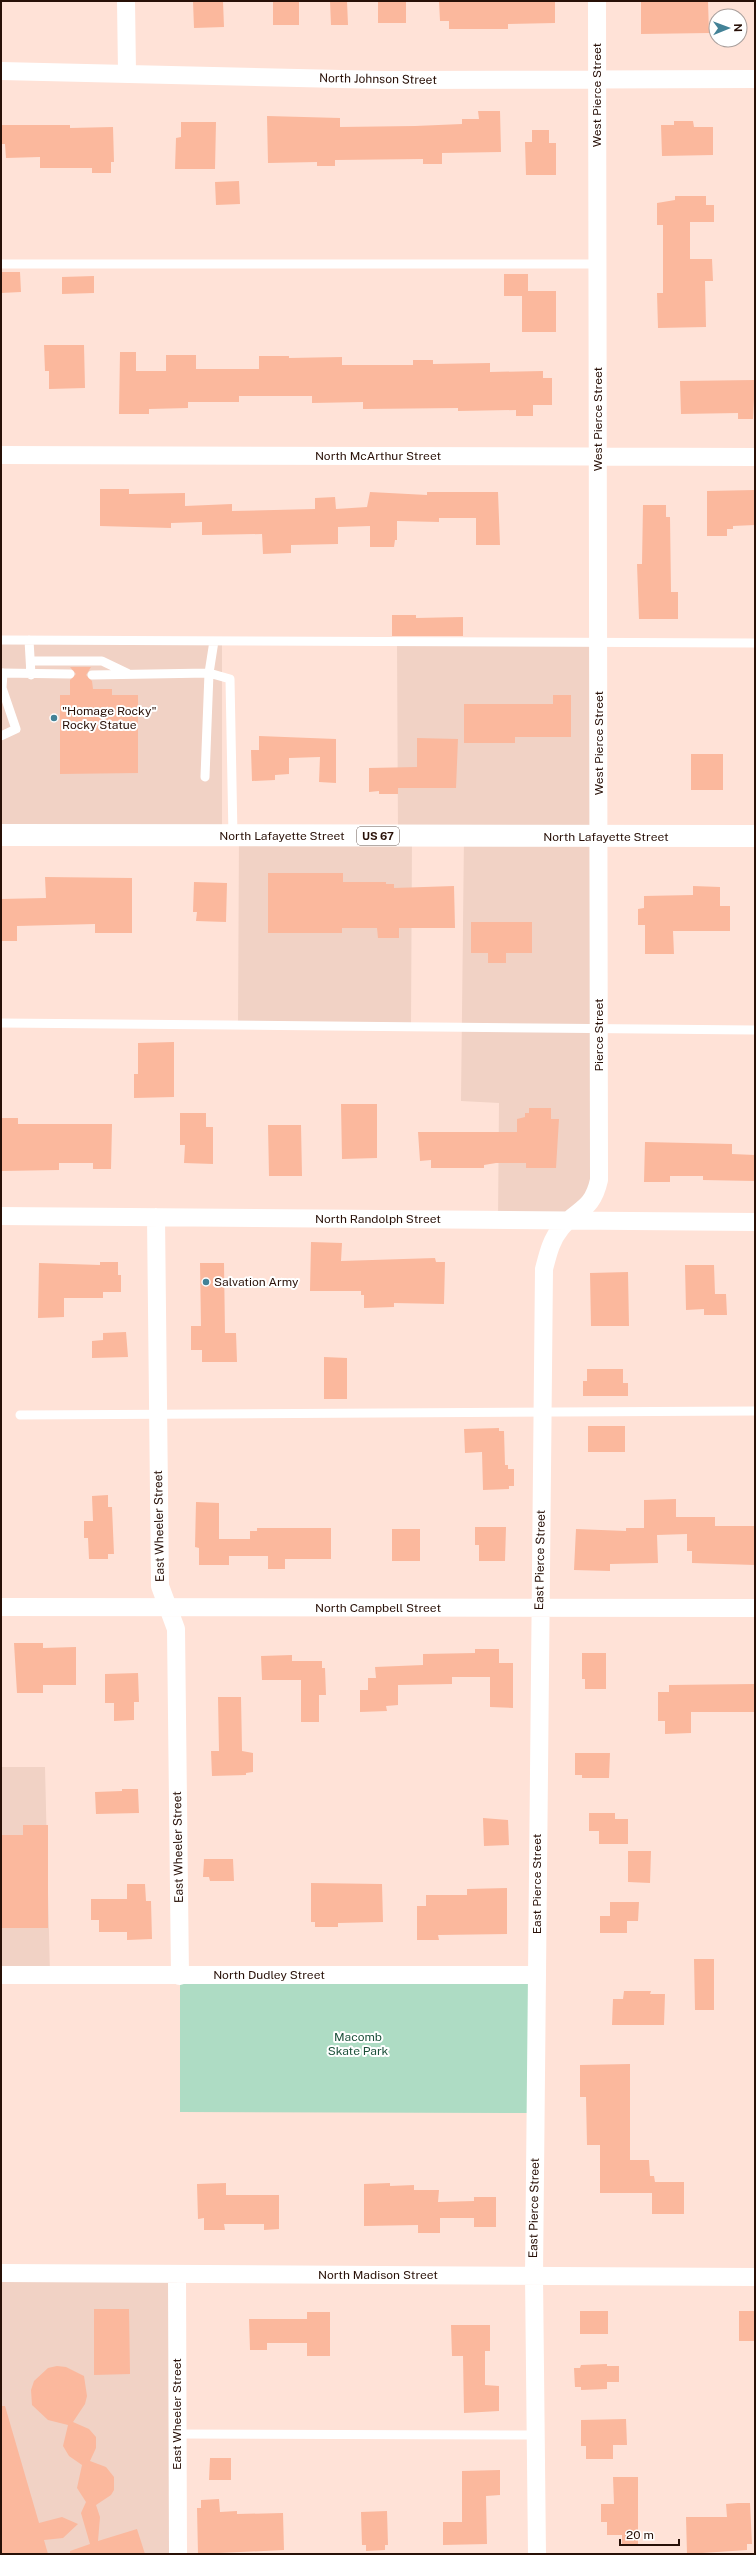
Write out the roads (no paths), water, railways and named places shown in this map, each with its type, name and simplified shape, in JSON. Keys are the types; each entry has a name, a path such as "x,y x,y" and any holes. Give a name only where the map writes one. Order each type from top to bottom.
{"highway":[{"name":"North Lafayette Street","path":"1,835 599,837 755,836"}],"street":[{"path":"126,1 127,72"},
{"name":"West Pierce Street","path":"597,1 599,837"},
{"name":"North Johnson Street","path":"1,71 127,72 385,80 596,78 755,79"},
{"name":"North McArthur Street","path":"1,455 755,457"},
{"name":"Pierce Street","path":"568,1220 578,1215 592,1200 599,1180 599,837"},
{"name":"North Randolph Street","path":"1,1216 755,1222"},
{"name":"East Wheeler Street","path":"156,1217 160,1586 176,1629 180,1976"},
{"name":"East Pierce Street","path":"537,2554 534,2276 539,1609 544,1269 554,1237 568,1220"},
{"name":"North Campbell Street","path":"1,1607 539,1609 755,1608"},
{"name":"North Dudley Street","path":"1,1975 537,1975"},
{"name":"North Madison Street","path":"1,2273 755,2277"},
{"name":"East Wheeler Street","path":"177,2274 178,2554"}],"lane":[{"path":"1,264 597,264"},
{"path":"1,640 755,643"},
{"path":"29,640 31,660 30,675"},
{"path":"205,777 209,673 214,641"},
{"path":"31,660 102,660 128,674"},
{"path":"1,736 16,729 2,688 2,673 30,675 70,674"},
{"path":"92,675 209,673 230,679 233,836"},
{"path":"1,1023 755,1030"},
{"path":"20,1415 755,1411"},
{"path":"178,2434 536,2435"}],"place":[{"name":"\"Homage Rocky\" Rocky Statue","path":"54,718"},
{"name":"Salvation Army","path":"206,1282"}],"park label":[{"name":"Macomb Skate Park","path":"358,2044"}]}
